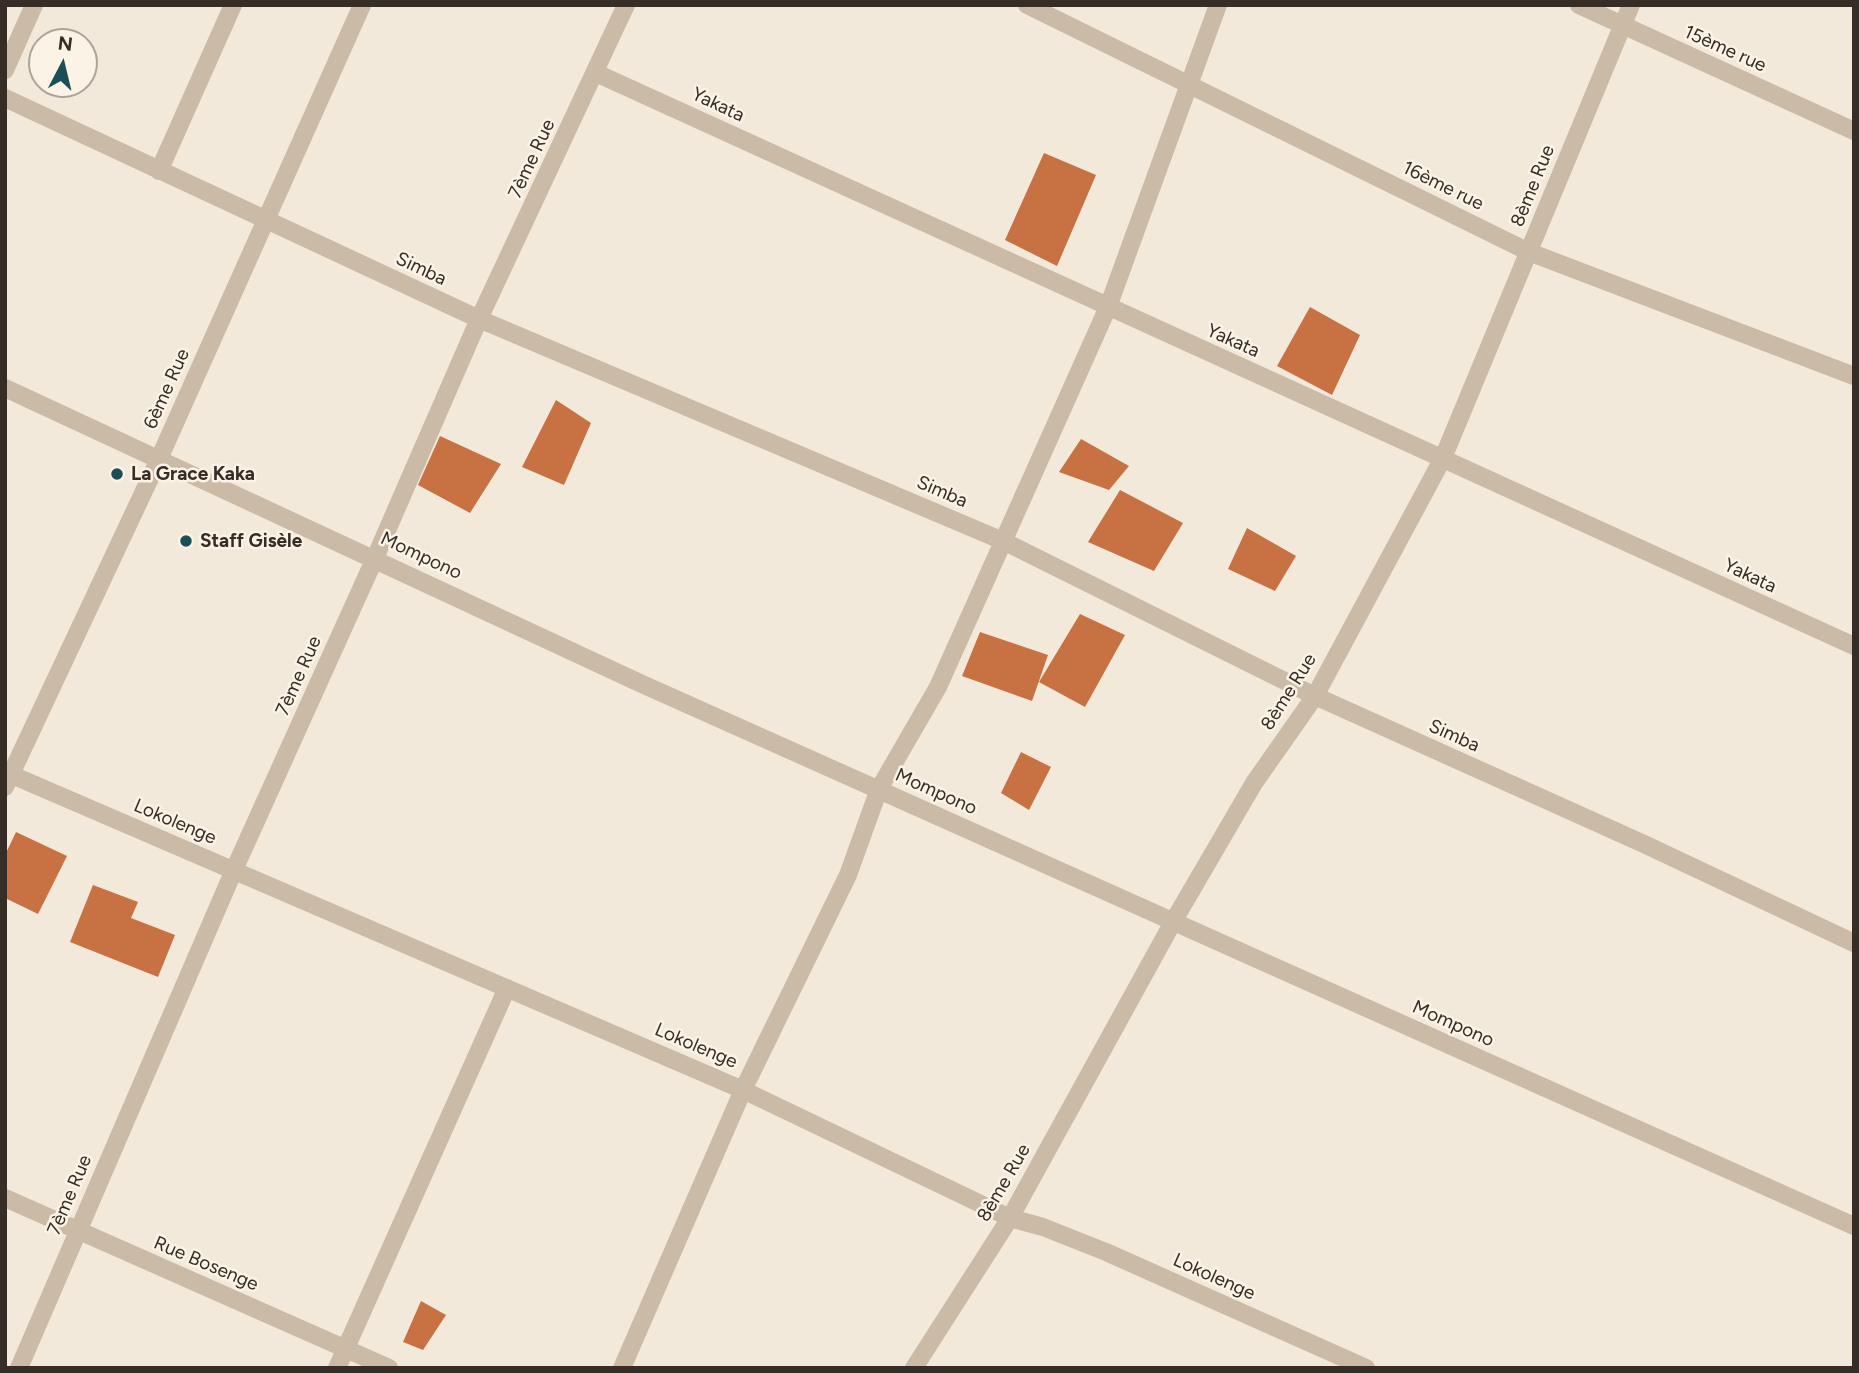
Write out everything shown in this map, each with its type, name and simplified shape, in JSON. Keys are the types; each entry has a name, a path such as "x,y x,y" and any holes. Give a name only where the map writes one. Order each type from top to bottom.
{"street":[{"path":"5,70 34,5"},
{"path":"159,171 233,5"},
{"name":"6ème Rue","path":"7,778 159,459 362,5"},
{"name":"7ème Rue","path":"19,1368 234,870 479,319 626,5"},
{"name":"16ème rue","path":"1027,5 1529,252 1854,376"},
{"path":"622,1368 743,1090 848,875 879,789 938,687 1108,307 1218,5"},
{"name":"15ème rue","path":"1579,5 1854,131"},
{"name":"8ème Rue","path":"914,1368 1010,1218 1173,922 1254,783 1315,696 1443,458 1631,5"},
{"name":"Yakata","path":"596,73 1854,646"},
{"name":"Simba","path":"5,98 479,319 1003,541 1315,696 1644,844 1854,943"},
{"name":"Mompono","path":"5,388 642,684 1854,1226"},
{"name":"Lokolenge","path":"7,778 234,870 743,1090 1010,1218 1043,1227 1106,1252 1366,1368"},
{"path":"337,1368 507,988"},
{"name":"Rue Bosenge","path":"5,1198 347,1347 389,1368"}],"building":[{"path":"1044,153 1096,175 1057,266 1005,240"},
{"path":"1310,307 1360,335 1332,395 1277,366"},
{"path":"556,400 591,423 564,485 522,467"},
{"path":"440,436 501,464 470,513 418,485"},
{"path":"1081,439 1129,466 1109,490 1059,472"},
{"path":"1120,490 1183,523 1154,571 1088,542"},
{"path":"1247,528 1296,556 1275,591 1228,569"},
{"path":"1080,614 1125,635 1085,707 1039,682"},
{"path":"980,632 1048,655 1032,701 962,676"},
{"path":"1021,752 1051,767 1029,810 1001,793"},
{"path":"16,832 67,856 38,914 5,898 5,855"},
{"path":"93,885 138,902 131,918 175,935 158,977 70,942"},
{"path":"421,1301 446,1315 423,1350 403,1342"}],"place":[{"name":"La Grace Kaka","path":"117,474"},
{"name":"Staff Gisèle","path":"186,541"}]}
